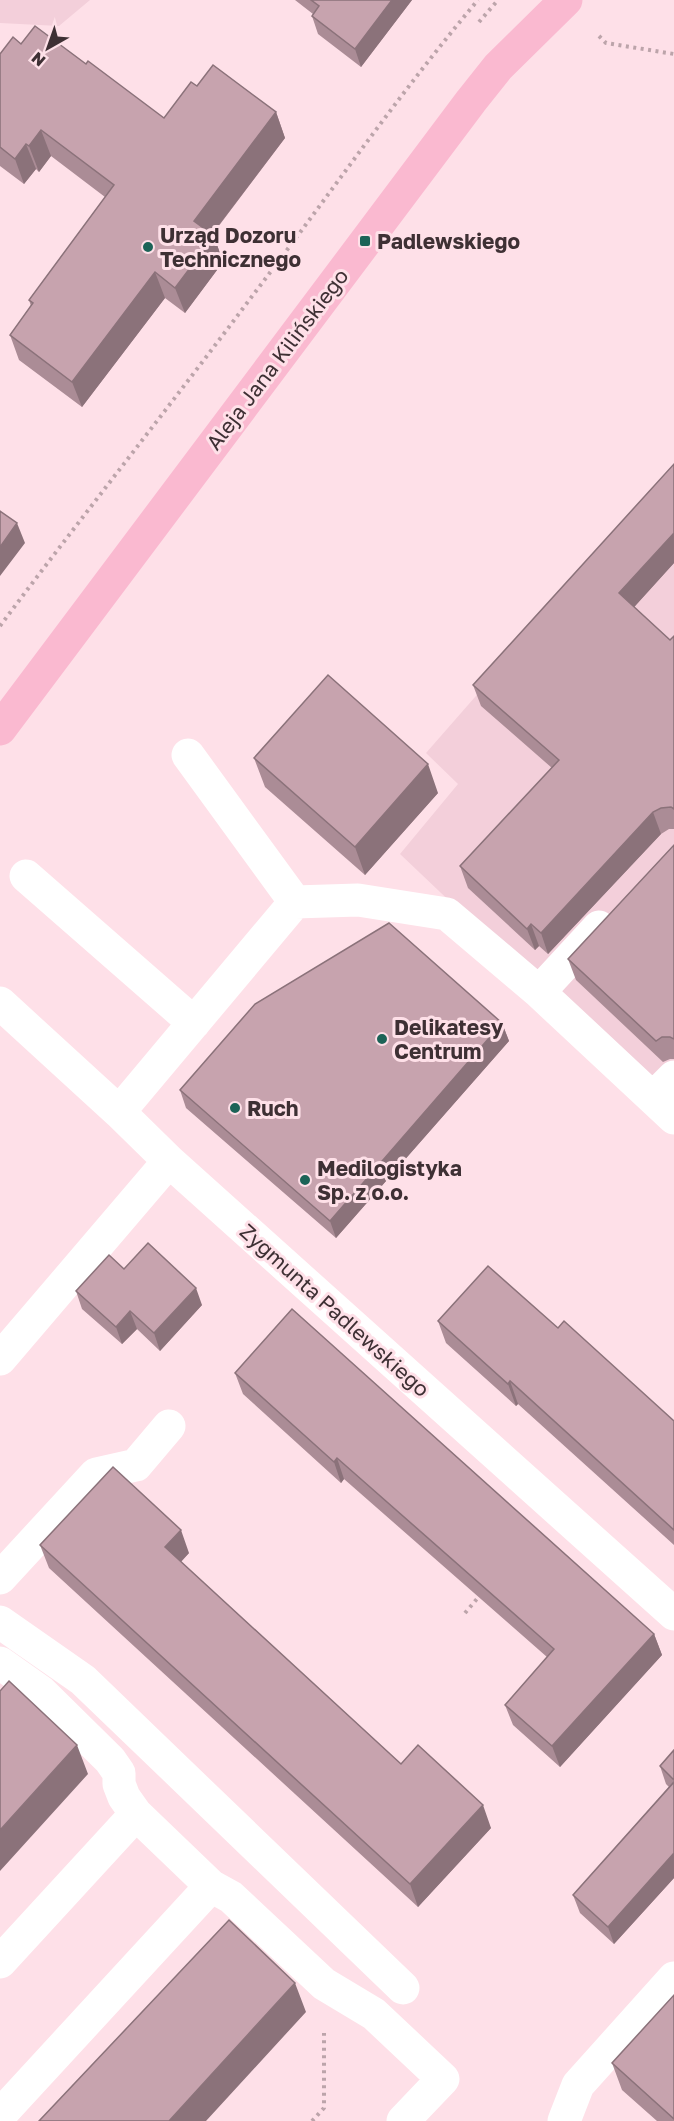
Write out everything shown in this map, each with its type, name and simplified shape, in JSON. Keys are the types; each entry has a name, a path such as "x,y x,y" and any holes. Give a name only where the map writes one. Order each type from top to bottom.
{"main road":[{"name":"Aleja Jana Kilińskiego","path":"0,729 471,101 498,67 566,0"}],"street":[{"path":"188,755 296,902"},
{"path":"26,876 194,1023"},
{"path":"119,1112 296,902 358,900 447,914 667,1098"},
{"path":"539,992 618,906"},
{"name":"Zygmunta Padlewskiego","path":"0,1003 169,1161 674,1614"},
{"path":"0,1359 169,1161"},
{"path":"0,1578 96,1474 136,1465 169,1426"},
{"path":"0,1622 83,1680 403,1988"},
{"path":"0,1663 41,1692 110,1760 119,1773 119,1784 124,1797 136,1814 211,1886 231,1897 324,1984 374,2014 443,2079 403,2121"},
{"path":"0,1962 136,1814"},
{"path":"0,2115 211,1886"},
{"path":"564,2121 578,2085 674,1978"}],"path":[{"path":"0,626 101,491 254,295 438,48 478,0"},
{"path":"598,36 606,44 674,54"},
{"path":"465,1613 486,1588"},
{"path":"312,2121 324,2108 324,2032"}],"shaded area":[{"path":"0,0 90,0 59,26 0,23"},
{"path":"674,487 674,1114 400,854 458,784 426,753 482,689"}],"building":[{"path":"311,0 392,0 355,49 312,16 319,6"},
{"path":"35,26 86,64 88,61 164,118 191,82 197,86 213,65 276,112 194,221 214,236 175,288 155,272 72,382 10,335 33,303 29,300 114,185 41,130 29,146 26,144 15,159 0,147 0,54 13,37 21,44"},
{"path":"674,464 674,533 619,593 670,640 674,636 674,809 661,808 653,812 541,933 531,924 527,929 460,866 559,760 473,685"},
{"path":"0,511 17,523 0,547"},
{"path":"328,675 428,764 355,847 254,758"},
{"path":"674,845 674,1039 662,1037 656,1041 568,959"},
{"path":"389,923 502,1023 330,1221 180,1090 255,1004"},
{"path":"148,1243 196,1288 154,1333 130,1311 116,1327 76,1291 109,1255 124,1269"},
{"path":"488,1266 558,1328 564,1321 674,1421 674,1530 510,1381 508,1384 438,1321"},
{"path":"292,1309 654,1634 552,1746 505,1705 554,1649 337,1458 334,1462 235,1373"},
{"path":"113,1467 181,1530 165,1547 401,1764 418,1745 483,1805 410,1884 40,1545"},
{"path":"9,1681 77,1745 0,1830 0,1691"},
{"path":"674,1750 674,1780 660,1766"},
{"path":"674,1782 674,1853 608,1927 573,1895"},
{"path":"229,1920 295,1983 169,2121 39,2121"},
{"path":"674,1995 674,2119 612,2063"}],"place":[{"name":"Padlewskiego","path":"365,241"},
{"name":"Urząd Dozoru Technicznego","path":"148,247"},
{"name":"Delikatesy Centrum","path":"382,1039"},
{"name":"Ruch","path":"235,1108"},
{"name":"Medilogistyka Sp. z o.o.","path":"305,1180"}]}
